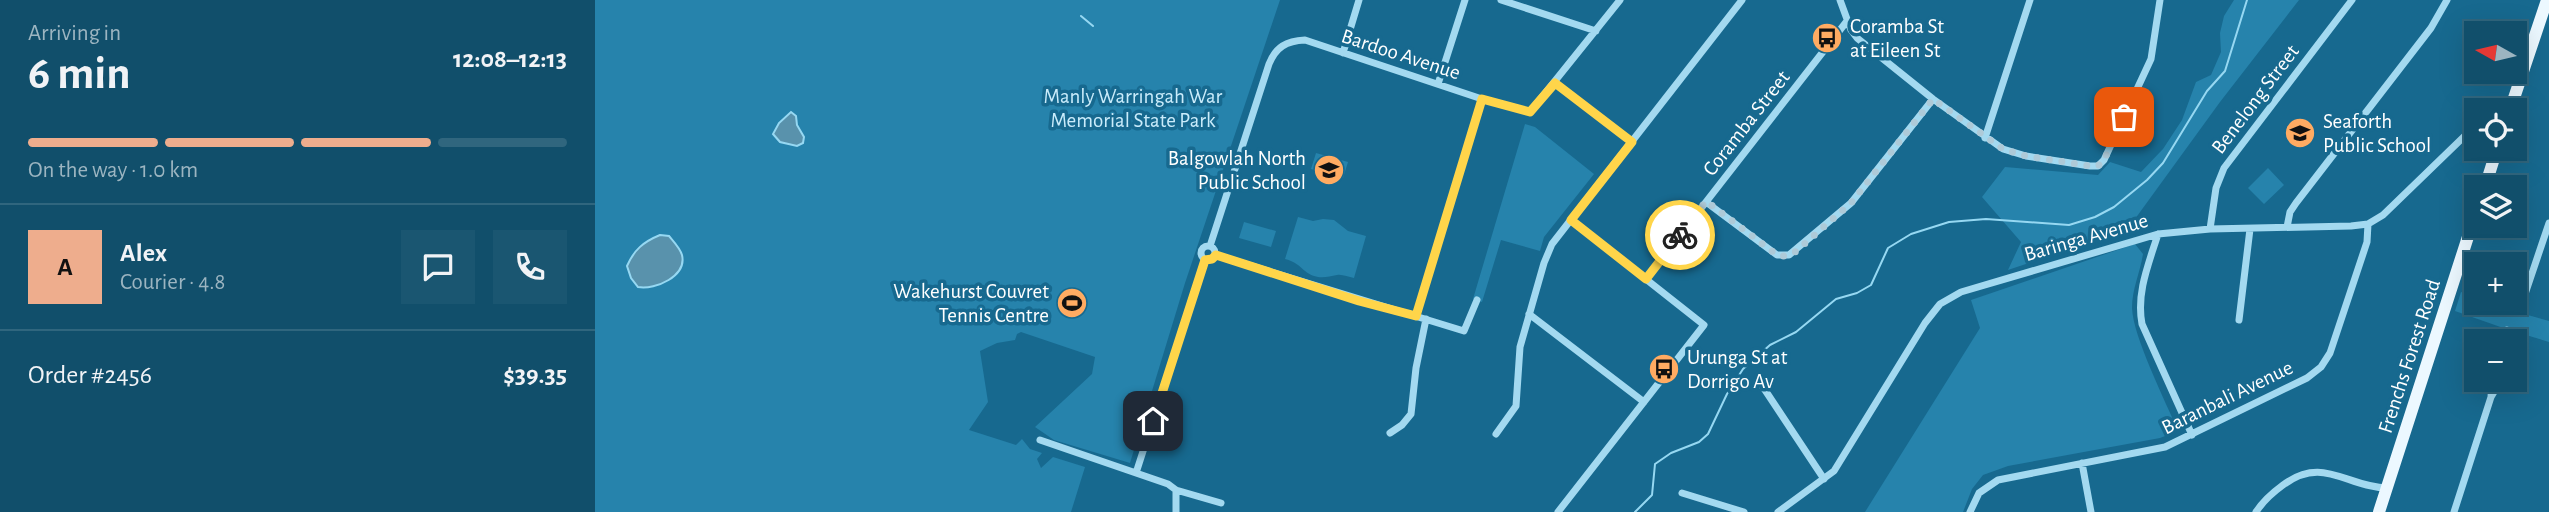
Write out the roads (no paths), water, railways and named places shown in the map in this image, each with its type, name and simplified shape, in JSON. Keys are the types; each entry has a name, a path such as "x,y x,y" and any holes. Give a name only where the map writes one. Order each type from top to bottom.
{"main road":[{"path":"2515,98 2547,0"},
{"name":"Frenchs Forest Road","path":"2379,512 2468,238"}],"street":[{"path":"1342,53 1359,0"},
{"path":"1438,84 1465,0"},
{"path":"1501,0 1596,31"},
{"path":"1620,0 1555,83 1632,142"},
{"path":"1496,434 1516,406 1520,347 1548,254 1571,220 1742,0"},
{"path":"1840,0 1847,21 1857,38 1985,138 2003,149 2026,156 2098,166 2104,160 2151,59 2160,0"},
{"path":"1985,138 2030,0"},
{"name":"Benelong Street","path":"2210,229 2216,188 2224,168 2352,0"},
{"path":"2287,228 2290,212 2296,203 2431,28 2444,1"},
{"name":"Coramba Street","path":"1646,279 1847,21"},
{"name":"Bardoo Avenue","path":"1210,246 1273,54 1284,44 1305,40 1482,99 1530,112 1555,83"},
{"path":"1416,316 1482,99"},
{"path":"1706,201 1777,255 1784,256 1795,252 1851,203 1933,99"},
{"path":"2368,224 2383,215 2464,137"},
{"path":"1558,512 1704,325 1571,220"},
{"path":"2527,288 2549,223"},
{"name":"Baringa Avenue","path":"1778,512 1833,471 1925,323 1940,304 1961,292 2158,234 2210,229 2368,224"},
{"name":"Baranbali Avenue","path":"1970,512 1979,493 1998,480 2165,447 2307,378 2321,367 2330,353 2367,242 2368,224"},
{"path":"2239,320 2250,229"},
{"path":"2158,234 2140,293 2139,308 2142,324 2192,435"},
{"path":"1205,260 1201,254 1205,246 1215,248 1216,255"},
{"path":"1216,255 1464,331 1477,300"},
{"path":"1205,260 1216,255"},
{"path":"1136,473 1205,260"},
{"path":"1529,314 1644,402"},
{"path":"1390,433 1402,425 1411,414 1416,368 1426,319"},
{"path":"1763,387 1824,479"},
{"path":"2491,392 2491,397"},
{"path":"2454,512 2494,392"},
{"path":"1040,440 1168,484 1176,490 1221,503"},
{"path":"2083,463 2091,512"},
{"path":"2256,512 2269,495 2294,476 2309,471 2327,472 2378,488 2387,488"},
{"path":"1176,490 1176,512"},
{"path":"1682,493 1744,512"}],"waterway":[{"path":"1635,512 1652,495 1655,464 1671,453 1699,442 1708,434 1727,394 1743,369 1770,345 1796,332 1836,299 1857,293 1871,285 1888,248 1911,234 1949,222 1986,219 2069,225 2095,217 2114,207 2147,180 2163,163 2207,91 2225,71 2247,0"},
{"path":"1081,16 1093,26"}],"place":[{"name":"Coramba St at Eileen St","path":"1827,38"},
{"name":"Seaforth Public School","path":"2300,133"},
{"name":"Balgowlah North Public School","path":"1329,170"},
{"name":"Wakehurst Couvret Tennis Centre","path":"1072,303"},
{"name":"Urunga St at Dorrigo Av","path":"1664,369"}],"park label":[{"name":"Manly Warringah War Memorial State Park","path":"1133,108"}]}
